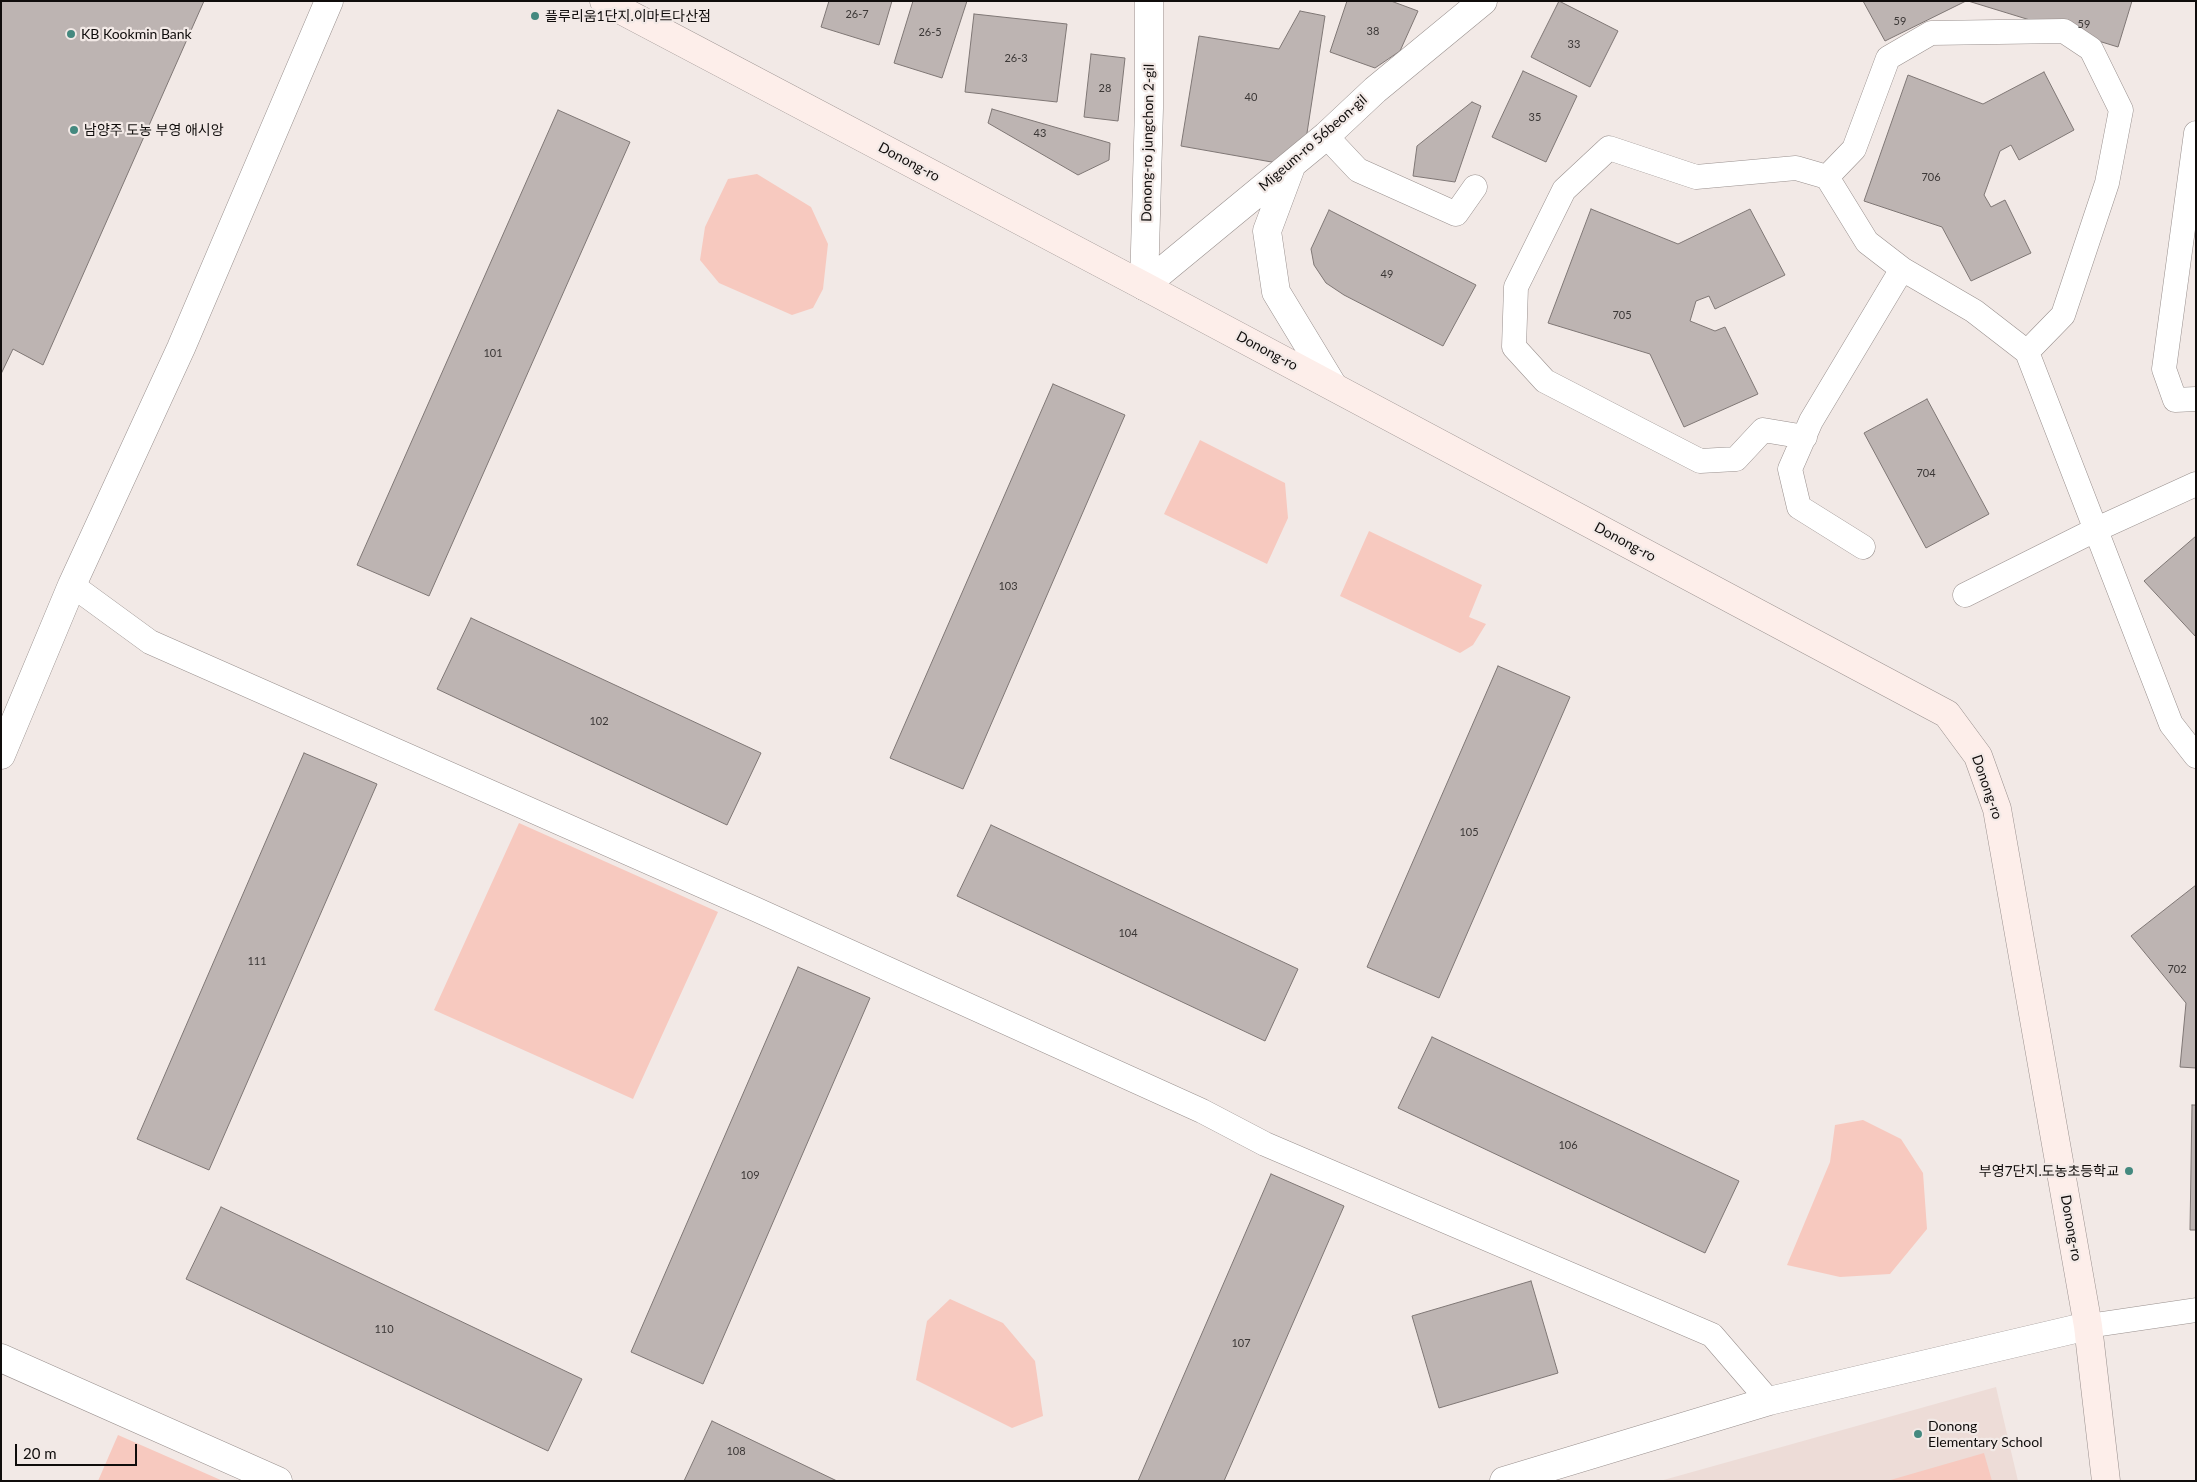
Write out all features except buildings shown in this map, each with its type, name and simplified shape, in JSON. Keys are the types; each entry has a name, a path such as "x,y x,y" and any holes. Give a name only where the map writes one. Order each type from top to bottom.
{"street":[{"path":"1,755 72,585 181,348 329,1"},
{"name":"Donong-ro","path":"604,1 1333,386 1947,714 1978,756 1997,809 2088,1326 2106,1481"},
{"name":"Donong-ro jungchon 2-gil","path":"1144,286 1149,108 1149,1"},
{"name":"Migeum-ro 56beon-gil","path":"1144,286 1326,136 1374,90 1483,1"},
{"path":"1293,162 1267,231 1276,292 1333,386"},
{"path":"1504,1481 1769,1401 2088,1326"},
{"path":"1,1358 278,1481"}],"lane":[{"path":"1826,177 1854,149 1888,58 1931,33 2064,31 2091,49 2122,110 2107,183 2063,315 2027,352"},
{"path":"2196,133 2164,369 2175,400 2196,399"},
{"path":"1326,136 1358,170 1456,214 1475,187"},
{"path":"1805,437 1763,430 1736,459 1700,462 1545,381 1514,347 1516,287 1564,190 1609,148 1696,176 1796,168 1826,177 1867,242 1902,269 1974,311 2027,352 2094,530 2171,724 2196,756"},
{"path":"1863,547 1799,507 1790,469 1811,421 1902,269"},
{"path":"1965,594 2094,530 2196,484"},
{"path":"72,585 150,642 755,909 1202,1111 1265,1144 1712,1335 1769,1401"},
{"path":"2088,1326 2196,1310"}],"shaded area":[{"path":"757,174 811,207 828,244 823,289 813,308 792,315 719,283 700,260 705,227 728,179"},
{"path":"1200,440 1285,483 1288,518 1267,564 1164,514"},
{"path":"1369,531 1482,585 1469,617 1486,624 1473,645 1460,653 1340,596"},
{"path":"519,823 718,912 633,1099 434,1010"},
{"path":"1863,1120 1901,1139 1923,1173 1927,1229 1890,1274 1840,1277 1787,1265 1830,1162 1835,1125"},
{"path":"950,1299 1003,1323 1035,1361 1043,1416 1012,1428 916,1380 927,1321"},
{"name":"Donong Elementary School","path":"1996,1387 2018,1481 1660,1481"},
{"path":"118,1435 223,1481 98,1481"},
{"path":"1984,1453 1992,1481 1887,1481"}],"place":[{"name":"플루리움1단지.이마트다산점","path":"535,16"},
{"name":"KB Kookmin Bank","path":"71,34"},
{"name":"남양주 도농 부영 애시앙","path":"74,130"},
{"name":"부영7단지.도농초등학교","path":"2129,1171"},
{"name":"Donong Elementary School","path":"1918,1434"}]}
